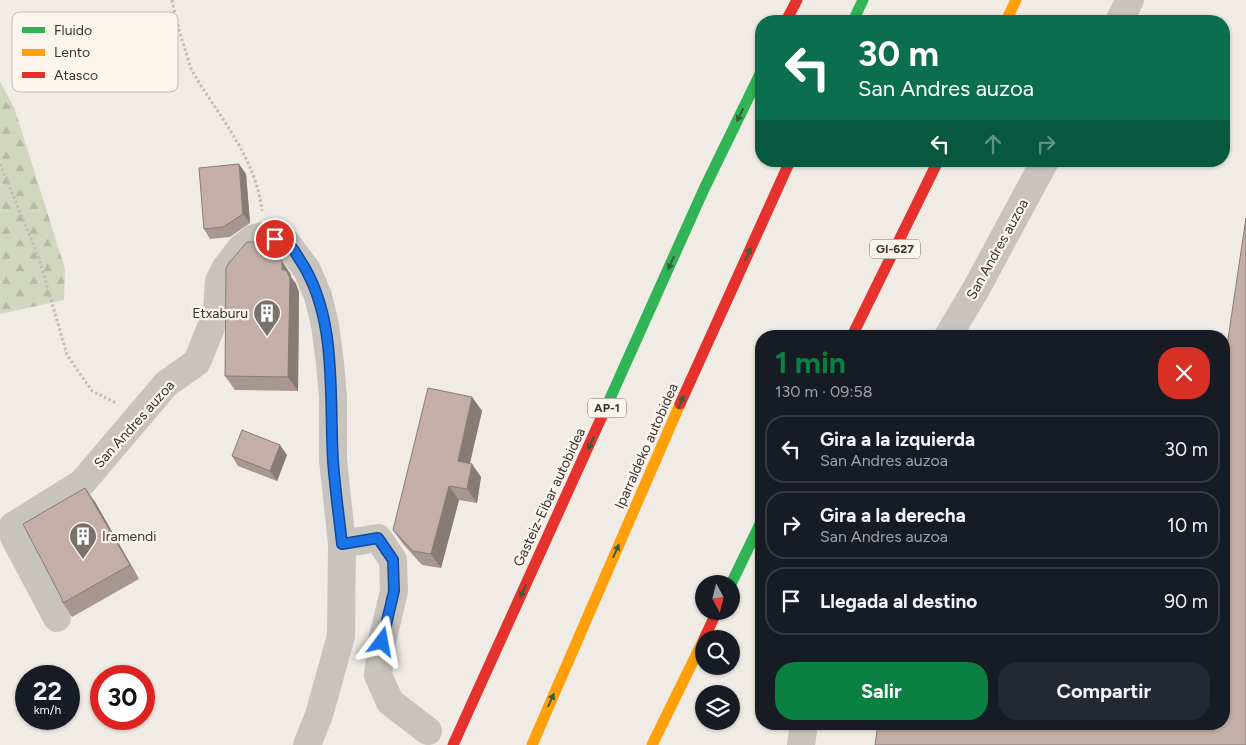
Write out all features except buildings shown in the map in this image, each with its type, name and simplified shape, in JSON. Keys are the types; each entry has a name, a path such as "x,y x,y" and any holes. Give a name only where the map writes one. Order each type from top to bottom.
{"main road":[{"path":"789,15 797,0"},
{"path":"857,15 863,0"},
{"path":"1009,15 1016,0"},
{"name":"Gasteiz-Eibar autobidea","path":"453,745 638,340 704,189 755,84"},
{"name":"Iparraldeko autobidea","path":"532,745 787,167"},
{"name":"GI-627","path":"855,330 935,167"},
{"path":"735,575 755,534"},
{"path":"652,745 695,657"}],"street":[{"path":"1122,15 1130,0"},
{"name":"San Andres auzoa","path":"952,330 976,289 1042,167"},
{"name":"San Andres auzoa","path":"58,618 14,537 13,526 82,483 166,384 197,362 217,312 218,281 241,248 254,238 264,236"},
{"path":"264,236 286,242 307,270 318,296 325,325 330,363 333,460 342,544 341,636 319,715 307,745"},
{"path":"342,544 378,538 393,560 394,591 382,642 378,675 390,702 428,731"},
{"path":"801,745 803,730"}],"path":[{"path":"178,29 192,72 225,121 252,169 262,208 264,236"},
{"path":"0,164 39,258 67,355 92,391 139,414"}],"green space":[{"path":"0,81 15,110 65,269 64,300 0,314"}],"traffic: fast":[{"path":"856,15 863,0"},
{"path":"608,403 704,189 755,84"},
{"path":"735,575 755,534"}],"traffic: slow":[{"path":"1009,15 1016,0"},
{"path":"532,745 680,404"},
{"path":"652,745 695,657"}],"traffic: jam":[{"path":"789,15 797,0"},
{"path":"680,404 787,167"},
{"path":"855,330 935,167"},
{"path":"453,745 608,403"},
{"path":"708,630 713,620"}],"place":[{"name":"Etxaburu","path":"267,337"},
{"name":"Iramendi","path":"83,560"}],"route":[{"path":"275,239 286,242 297,254 307,270 318,296 325,325 330,363 333,460 342,544 378,538 393,560 394,591 382,642"}]}
